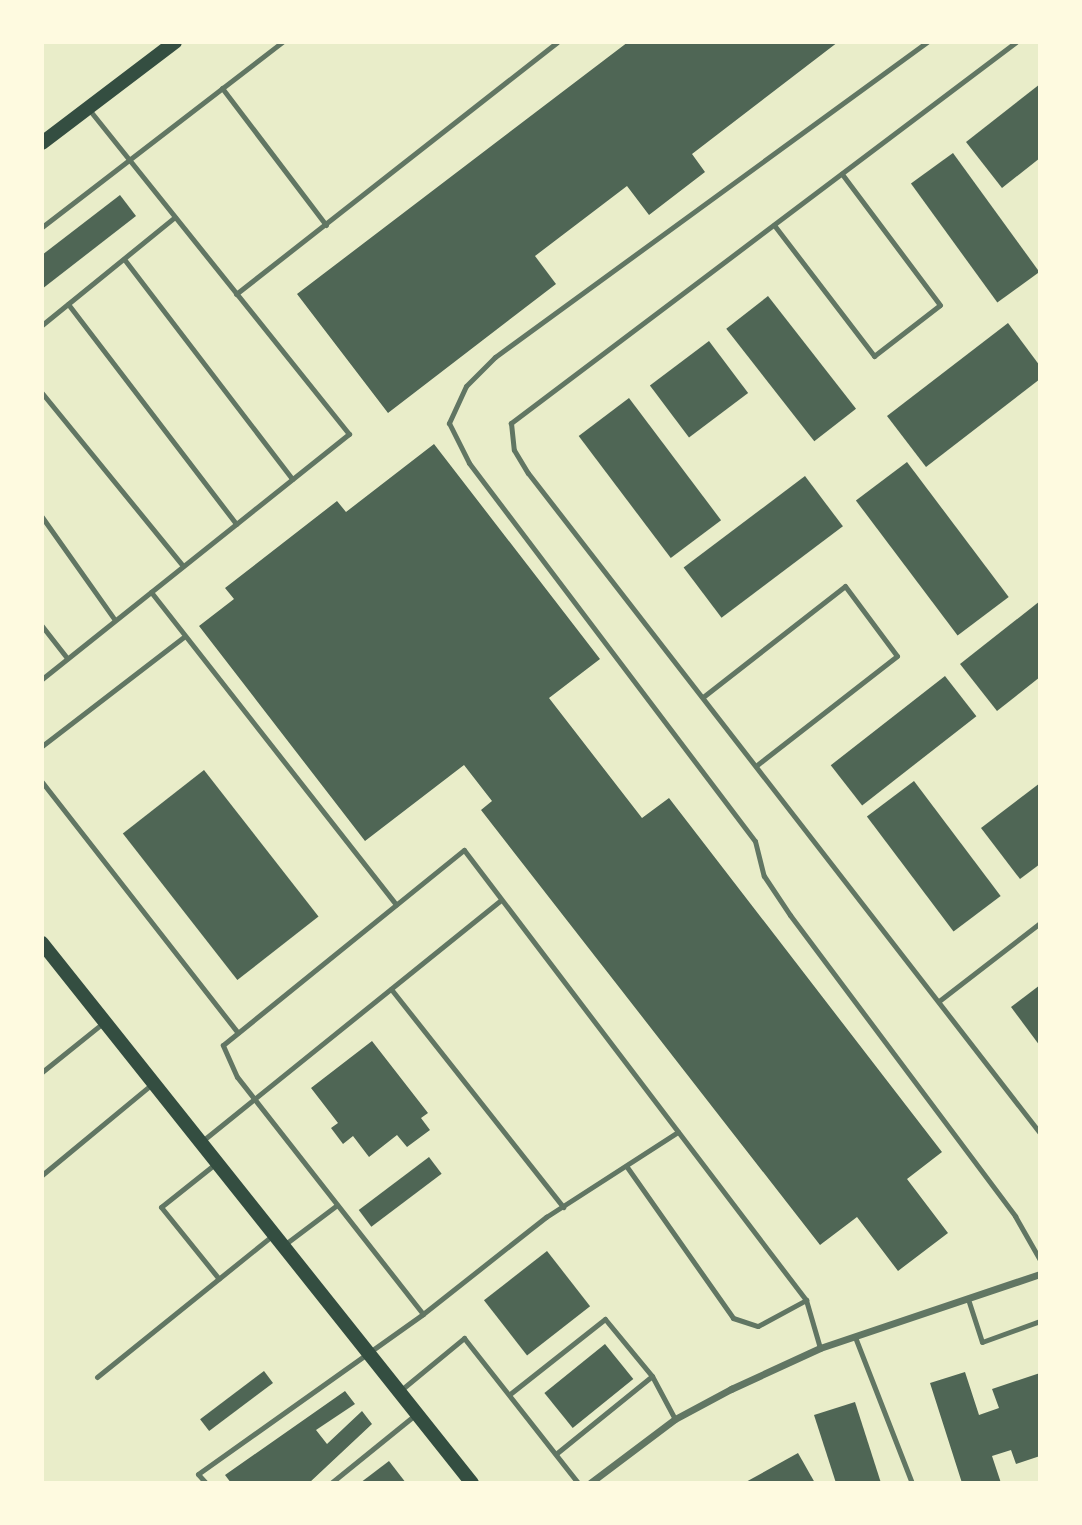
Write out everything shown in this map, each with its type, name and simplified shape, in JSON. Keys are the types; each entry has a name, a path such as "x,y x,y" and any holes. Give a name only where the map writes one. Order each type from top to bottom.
{"main road":[{"path":"42,143 171,43"},
{"path":"42,943 415,1415 472,1483"}],"street":[{"path":"590,1483 675,1419 820,1348 1040,1274"}],"lane":[{"path":"42,227 282,42"},
{"path":"236,295 549,45 557,42"},
{"path":"927,42 495,357 466,386 449,423 469,464 755,841 764,876 790,915 1015,1216 1040,1260"},
{"path":"1016,42 511,423 514,450 528,473 1040,1133"},
{"path":"222,88 326,225"},
{"path":"42,679 349,434 88,108"},
{"path":"774,225 874,356 940,305 842,174"},
{"path":"42,325 175,217"},
{"path":"124,259 292,480"},
{"path":"68,304 236,524"},
{"path":"42,393 183,566"},
{"path":"42,517 115,620"},
{"path":"703,697 845,586 897,656 757,765"},
{"path":"151,592 396,905"},
{"path":"42,626 67,658"},
{"path":"42,746 186,636"},
{"path":"42,782 238,1033"},
{"path":"422,1314 237,1077 223,1045 464,850 806,1300 820,1348"},
{"path":"200,1143 501,900"},
{"path":"939,1001 1040,923"},
{"path":"391,989 563,1207"},
{"path":"42,1072 103,1023"},
{"path":"42,1175 152,1084"},
{"path":"206,1483 198,1474 317,1385 369,1356 563,1207 678,1132"},
{"path":"216,1163 161,1207 219,1279"},
{"path":"627,1167 733,1318 758,1326 806,1300"},
{"path":"97,1377 219,1279 337,1205"},
{"path":"968,1298 982,1342 1040,1321"},
{"path":"510,1394 605,1319 652,1376 675,1419"},
{"path":"855,1336 912,1483"},
{"path":"399,1392 464,1338 578,1483"},
{"path":"557,1453 652,1376"},
{"path":"331,1483 415,1415"}],"building":[{"path":"628,42 838,42 692,154 705,172 649,215 627,186 535,256 556,284 388,413 297,294"},
{"path":"1040,84 1040,158 1002,188 966,142"},
{"path":"953,153 1039,272 997,302 911,184"},
{"path":"120,195 136,216 42,289 42,255"},
{"path":"768,296 856,409 814,441 726,329"},
{"path":"1008,323 1040,366 1040,379 926,467 887,416"},
{"path":"709,341 748,393 689,437 650,386"},
{"path":"629,398 721,520 671,558 579,436"},
{"path":"434,444 600,659 549,698 642,818 669,798 942,1152 907,1179 948,1233 898,1271 857,1217 820,1245 481,810 492,801 464,765 365,841 199,626 234,599 225,588 337,501 346,512"},
{"path":"907,462 1009,597 958,635 856,501"},
{"path":"805,476 843,526 722,618 684,567"},
{"path":"1040,601 1040,677 997,711 960,664"},
{"path":"945,676 976,716 862,805 831,765"},
{"path":"204,770 319,917 237,980 123,833"},
{"path":"914,781 1001,896 954,932 867,817"},
{"path":"1040,783 1040,864 1020,879 981,828"},
{"path":"1040,985 1040,1046 1011,1007"},
{"path":"372,1041 428,1113 421,1118 430,1130 407,1147 397,1135 369,1157 353,1136 343,1144 331,1128 338,1123 311,1088"},
{"path":"429,1157 442,1174 371,1227 359,1210"},
{"path":"547,1251 590,1306 527,1355 484,1300"},
{"path":"605,1344 633,1379 573,1428 544,1393"},
{"path":"264,1371 273,1383 209,1431 200,1419"},
{"path":"965,1372 979,1415 999,1408 992,1389 1040,1373 1040,1456 1016,1464 1011,1450 992,1456 1001,1483 962,1483 930,1383"},
{"path":"345,1391 355,1404 316,1430 327,1444 362,1411 372,1424 309,1483 231,1483 225,1475"},
{"path":"855,1402 881,1483 836,1483 814,1415"},
{"path":"798,1453 815,1483 744,1483"},
{"path":"389,1461 406,1483 360,1483"}]}
